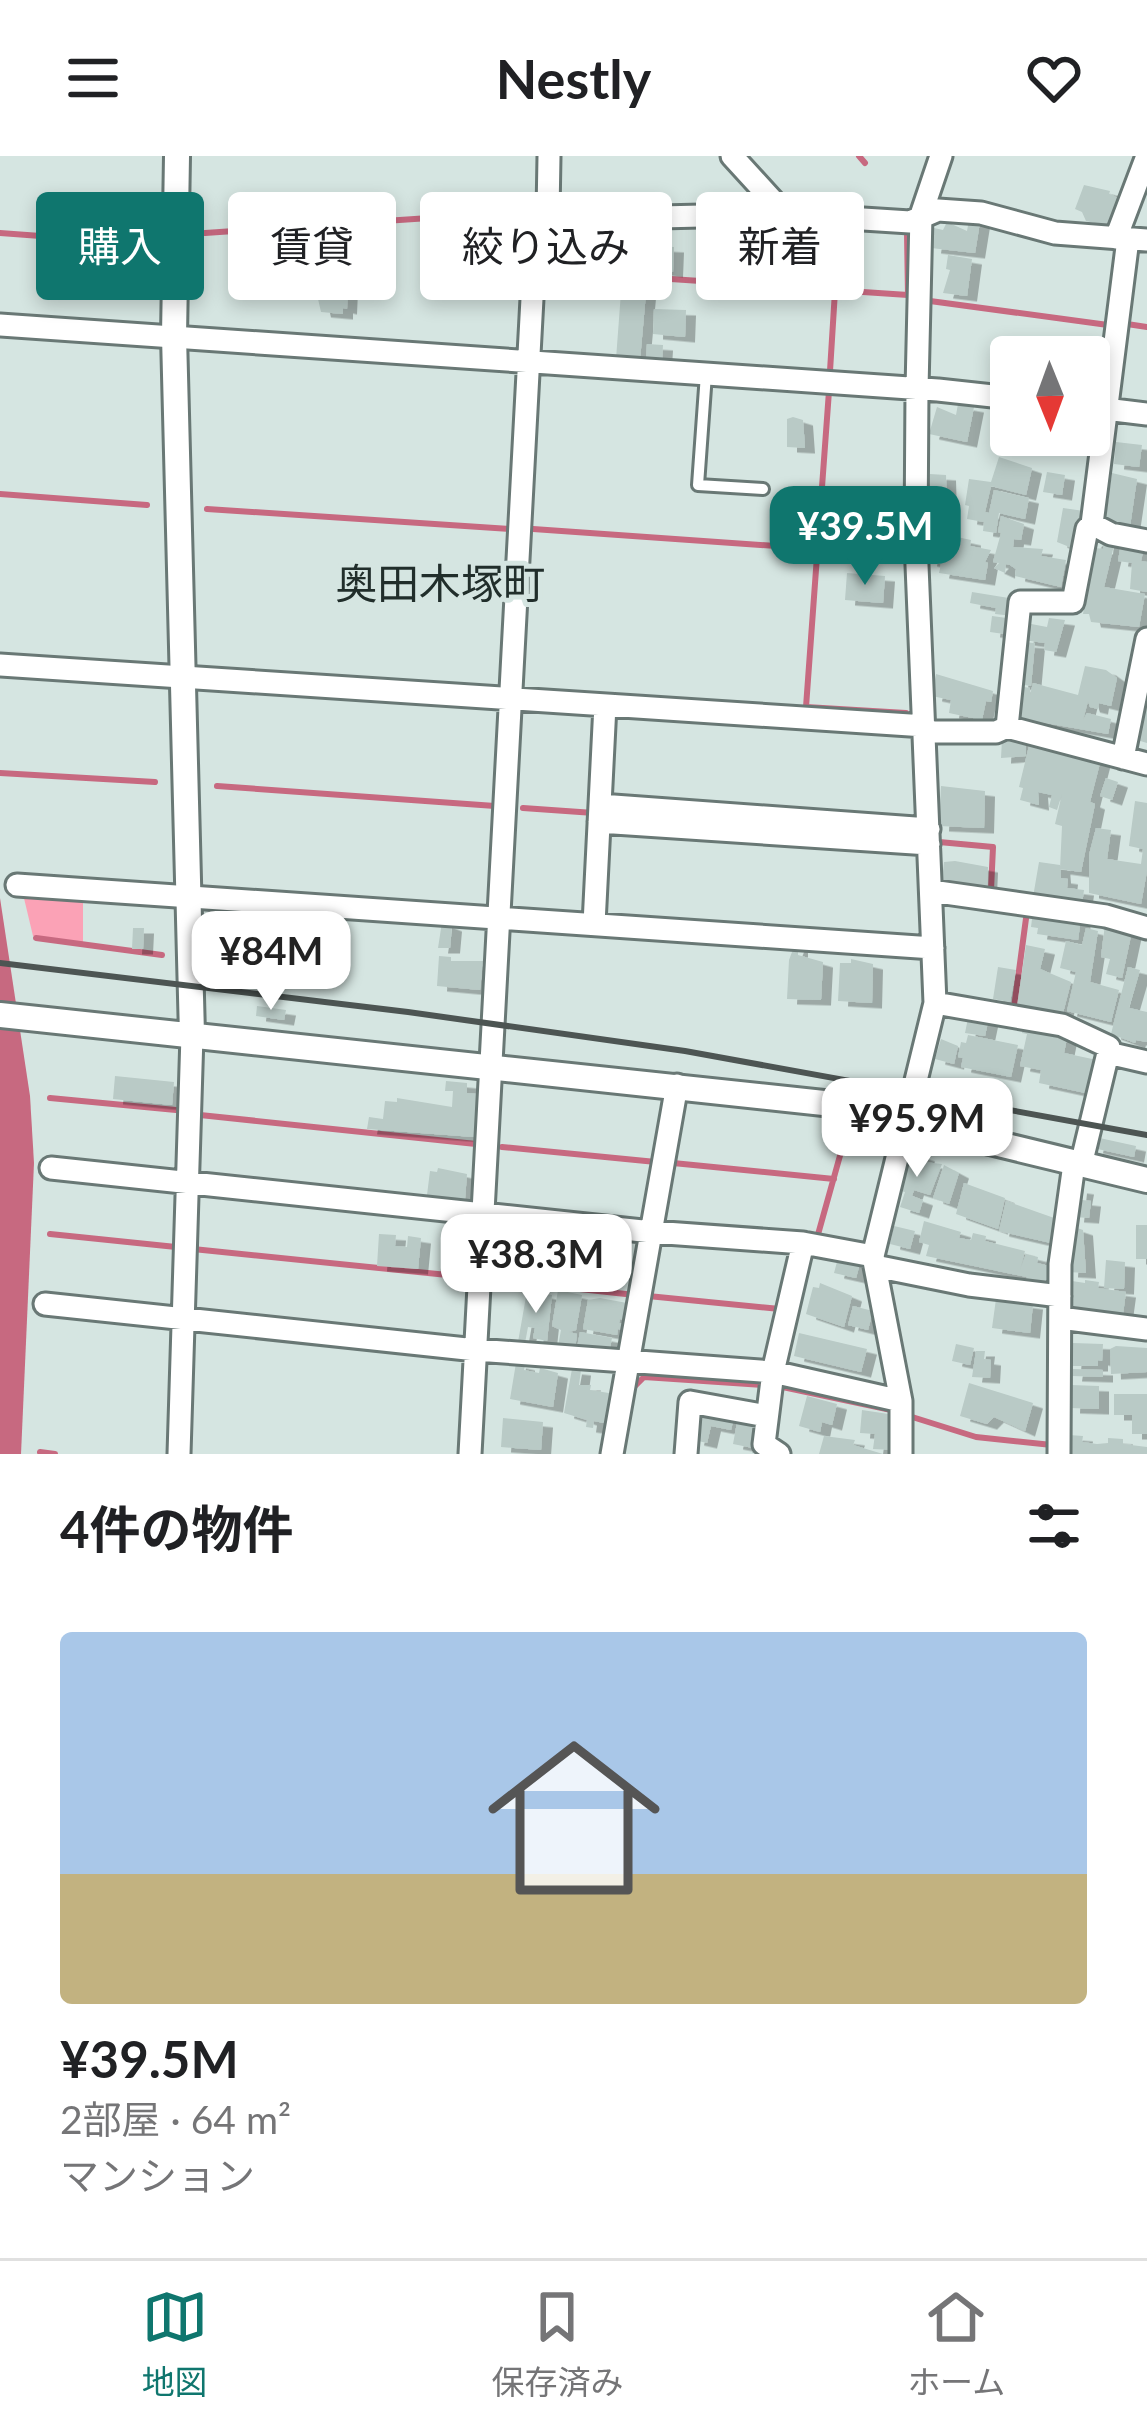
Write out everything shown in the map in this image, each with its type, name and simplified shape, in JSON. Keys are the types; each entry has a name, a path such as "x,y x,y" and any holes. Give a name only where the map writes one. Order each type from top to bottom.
{"street":[{"path":"177,156 174,335 192,1035 179,1454"},
{"path":"548,192 549,156"},
{"path":"732,156 765,192"},
{"path":"901,1454 901,1401 874,1261 935,1003 916,541 917,388 921,215 941,156"},
{"path":"1110,345 1147,156"},
{"path":"864,219 910,222 938,210 981,213 1055,233 1130,239"},
{"path":"470,1454 532,300"},
{"path":"0,325 990,396"},
{"path":"1110,409 1147,414"},
{"path":"1007,727 1020,602 1073,602 1092,524 1096,456"},
{"path":"1092,524 1147,542"},
{"path":"1123,758 1147,639"},
{"path":"0,665 925,729 996,732 1007,727 1147,764"},
{"path":"594,924 605,705"},
{"path":"599,814 929,837"},
{"path":"16,885 933,948"},
{"path":"931,891 1106,916 1147,928"},
{"path":"935,1003 1062,1025 1109,1047 1077,1165 1060,1264 1059,1454"},
{"path":"0,1015 833,1104 1146,1178"},
{"path":"1108,1053 1147,1062"},
{"path":"612,1454 677,1085"},
{"path":"51,1168 803,1244 1147,1329"},
{"path":"779,1454 764,1444 767,1416 803,1244"},
{"path":"45,1304 476,1350 773,1372 901,1401"},
{"path":"686,1454 689,1402 767,1416"}],"lane":[{"path":"706,374 698,484 764,489"}],"shaded area":[{"path":"23,894 83,897 83,943 33,936"},
{"path":"0,898 30,1096 34,1163 21,1454 0,1454"}],"building":[{"path":"1084,185 1110,191 1123,200 1112,227 1086,221 1075,209"},
{"path":"969,220 980,222 975,253 931,248 934,228 943,230 947,222 967,231"},
{"path":"948,255 972,259 967,296 943,293 950,270 946,269"},
{"path":"318,300 347,300 343,314 321,312"},
{"path":"620,300 645,300 640,360 616,359"},
{"path":"654,309 686,310 685,337 653,334"},
{"path":"647,344 663,345 662,361 646,360"},
{"path":"958,404 974,407 967,442 929,434 937,407 956,415"},
{"path":"787,419 803,420 805,448 787,447"},
{"path":"1116,442 1142,445 1139,467 1114,464"},
{"path":"999,457 1032,468 1026,495 991,486 985,512 989,513 994,490 1029,498 1025,519 999,513 996,533 983,531 984,522 967,519 969,506 965,505 969,479 991,482"},
{"path":"1047,472 1065,475 1062,495 1043,492"},
{"path":"1112,473 1137,479 1129,533 1105,524"},
{"path":"930,474 946,475 948,541 927,541 927,493 941,493 929,492"},
{"path":"1063,508 1084,511 1078,546 1072,548 1057,542"},
{"path":"1001,516 1024,524 1021,540 1014,539 1013,547 1043,549 1041,556 1066,560 1061,587 1015,576 1016,569 1010,565 1006,564 1005,573 994,568 999,563 993,562"},
{"path":"1098,534 1096,548 1103,549 1104,540 1115,541 1104,587 1145,594 1139,627 1091,622 1089,614 1083,614 1086,595 1078,594 1080,585 1088,586 1082,582 1088,546"},
{"path":"957,537 971,540 970,546 991,550 985,580 939,573 941,564 927,561 930,545 956,544"},
{"path":"1121,543 1144,547 1141,561 1147,562 1147,592 1130,589 1132,563 1118,561"},
{"path":"847,573 885,576 883,603 845,600"},
{"path":"972,592 1015,599 1013,616 970,603"},
{"path":"992,616 1014,619 1011,635 990,632"},
{"path":"1049,618 1065,620 1056,652 1044,650 1045,643 1023,640 1026,623 1047,627"},
{"path":"1022,642 1035,643 1031,686 1018,684"},
{"path":"1085,666 1106,670 1117,678 1111,706 1099,703 1098,709 1088,701 1083,720 1087,713 1111,719 1108,734 1017,718 1018,686 1030,688 1030,695 1033,683 1078,695"},
{"path":"936,674 993,691 982,720 949,713 951,700 932,696"},
{"path":"1147,675 1147,743 1137,740"},
{"path":"1002,739 1026,740 1026,756 1001,758"},
{"path":"1030,742 1101,759 1081,872 1060,869 1062,826 1055,824 1062,794 1057,810 1049,807 1052,795 1038,792 1039,805 1020,800"},
{"path":"1106,778 1118,782 1112,800 1100,796"},
{"path":"941,786 985,791 984,828 939,826"},
{"path":"1135,801 1147,803 1147,871 1141,904 1089,893 1089,855 1096,828 1111,830 1107,859 1141,864 1143,849 1129,846"},
{"path":"944,862 988,867 987,889 950,886 950,881 942,880"},
{"path":"1039,862 1060,865 1067,888 1084,890 1082,904 1033,897"},
{"path":"1033,911 1081,918 1078,940 1037,934 1038,928 1031,927"},
{"path":"442,922 452,926 450,948 438,948"},
{"path":"1105,924 1132,931 1122,978 1106,974 1110,959 1101,957"},
{"path":"133,928 144,928 143,949 132,949"},
{"path":"1086,928 1098,931 1090,982 1119,990 1111,1022 1067,1011 1076,972 1060,968 1066,941 1082,945"},
{"path":"795,944 798,955 823,962 821,1000 787,999 789,960"},
{"path":"1026,945 1045,949 1040,969 1071,982 1062,1017 1017,1006"},
{"path":"439,956 451,957 451,961 483,961 480,990 437,986"},
{"path":"851,959 873,964 872,1003 838,1001 840,963 851,963"},
{"path":"998,967 1016,970 1010,1002 993,999"},
{"path":"1128,967 1140,970 1129,1008 1147,1012 1147,1042 1111,1034"},
{"path":"257,1006 286,1010 284,1020 256,1016"},
{"path":"969,1013 989,1017 985,1036 965,1033"},
{"path":"1024,1024 1068,1033 1064,1053 1097,1060 1090,1094 1039,1083 1041,1070 1020,1066 1027,1034 1022,1033"},
{"path":"968,1035 1018,1045 1011,1077 961,1067 961,1042 966,1043"},
{"path":"941,1039 958,1046 954,1064 935,1059"},
{"path":"115,1076 174,1082 172,1105 113,1099"},
{"path":"446,1081 467,1083 467,1093 477,1094 474,1137 367,1129 369,1117 383,1119 385,1101 397,1102 397,1098 452,1107 453,1091 445,1091"},
{"path":"827,1122 844,1126 838,1147 824,1143"},
{"path":"1095,1137 1136,1146 1134,1157 1093,1148"},
{"path":"910,1151 925,1156 923,1162 942,1164 930,1195 914,1190 912,1196 923,1200 919,1213 900,1207 905,1192 897,1190"},
{"path":"944,1165 959,1173 949,1204 933,1198"},
{"path":"438,1168 467,1174 465,1199 427,1195 430,1171"},
{"path":"964,1183 1005,1198 998,1229 956,1214"},
{"path":"1077,1188 1084,1189 1082,1200 1091,1201 1089,1218 1074,1217"},
{"path":"1006,1201 1057,1219 1051,1243 999,1231"},
{"path":"924,1221 961,1232 959,1238 971,1240 973,1233 986,1236 985,1241 1025,1251 1020,1270 1026,1254 1038,1257 1037,1263 1054,1267 1048,1287 1026,1281 1027,1277 926,1256 929,1245 919,1242"},
{"path":"1136,1225 1147,1225 1147,1259 1136,1259"},
{"path":"894,1226 915,1231 910,1249 890,1244"},
{"path":"1071,1226 1083,1230 1086,1273 1068,1272"},
{"path":"379,1234 396,1235 395,1246 407,1247 408,1236 421,1238 418,1269 377,1266"},
{"path":"533,1258 534,1276 503,1277 503,1259"},
{"path":"838,1258 860,1263 856,1278 834,1273"},
{"path":"1106,1260 1125,1262 1124,1289 1104,1288"},
{"path":"1072,1281 1099,1282 1098,1288 1126,1292 1122,1321 1068,1309"},
{"path":"820,1283 852,1296 844,1327 806,1314 813,1287 819,1288"},
{"path":"558,1290 582,1295 576,1330 569,1332 577,1334 575,1349 558,1346 561,1330 552,1326"},
{"path":"527,1291 552,1295 547,1341 533,1338 535,1328 528,1327 525,1343 518,1342"},
{"path":"996,1299 1033,1304 1030,1333 992,1328"},
{"path":"588,1300 627,1303 625,1320 619,1323 628,1324 627,1331 618,1329 617,1335 583,1329"},
{"path":"853,1306 873,1311 868,1330 848,1325"},
{"path":"580,1332 612,1338 609,1353 577,1348"},
{"path":"799,1333 867,1349 861,1372 794,1356"},
{"path":"1073,1343 1103,1344 1102,1361 1098,1360 1098,1366 1071,1366"},
{"path":"956,1344 974,1348 970,1365 952,1361"},
{"path":"1147,1348 1147,1372 1111,1374 1110,1349"},
{"path":"976,1351 985,1351 984,1359 991,1360 990,1378 972,1377"},
{"path":"516,1363 525,1365 524,1370 558,1373 553,1407 510,1399"},
{"path":"572,1369 581,1370 579,1385 615,1394 609,1424 594,1421 593,1428 586,1427 587,1420 564,1413"},
{"path":"1073,1369 1103,1370 1103,1377 1072,1376"},
{"path":"969,1383 1033,1403 1025,1431 994,1417 987,1424 960,1416"},
{"path":"1071,1385 1099,1386 1099,1409 1070,1408"},
{"path":"1114,1394 1147,1394 1147,1434 1132,1434 1132,1415 1114,1415"},
{"path":"807,1396 837,1404 832,1425 822,1422 820,1432 799,1426"},
{"path":"701,1410 734,1417 731,1430 711,1426 707,1443 694,1440"},
{"path":"862,1410 895,1415 893,1450 873,1449 875,1434 860,1433"},
{"path":"738,1417 761,1421 759,1454 733,1444"},
{"path":"503,1418 543,1422 541,1450 501,1447"},
{"path":"1069,1435 1097,1444 1108,1443 1108,1438 1123,1439 1123,1444 1147,1447 1147,1454 1069,1454"},
{"path":"824,1436 855,1440 853,1445 883,1454 819,1454"}],"waterway":[{"path":"859,156 865,163"},
{"path":"205,233 420,219"},
{"path":"0,233 36,236"},
{"path":"672,279 908,295 907,233"},
{"path":"830,371 834,300"},
{"path":"930,301 1108,325 1109,321"},
{"path":"1126,330 1127,324 1147,327"},
{"path":"829,391 806,707 906,713"},
{"path":"0,494 147,505"},
{"path":"207,509 510,529"},
{"path":"533,529 904,555"},
{"path":"0,773 155,782"},
{"path":"217,786 495,806"},
{"path":"523,808 594,813"},
{"path":"939,842 993,847 991,890 996,895"},
{"path":"1014,1008 1027,911"},
{"path":"36,938 162,955"},
{"path":"50,1098 176,1110"},
{"path":"200,1115 476,1144"},
{"path":"817,1238 848,1127"},
{"path":"502,1147 656,1162"},
{"path":"673,1163 834,1179"},
{"path":"50,1234 176,1247"},
{"path":"193,1249 467,1277"},
{"path":"496,1280 635,1295"},
{"path":"648,1296 780,1309"},
{"path":"634,1387 644,1377 763,1385"},
{"path":"778,1386 896,1411"},
{"path":"909,1416 976,1437 1052,1445"},
{"path":"40,1452 55,1454"}],"railway":[{"path":"0,963 685,1051 1147,1135"}],"district":[{"name":"奥田木塚町","path":"440,584"}]}
